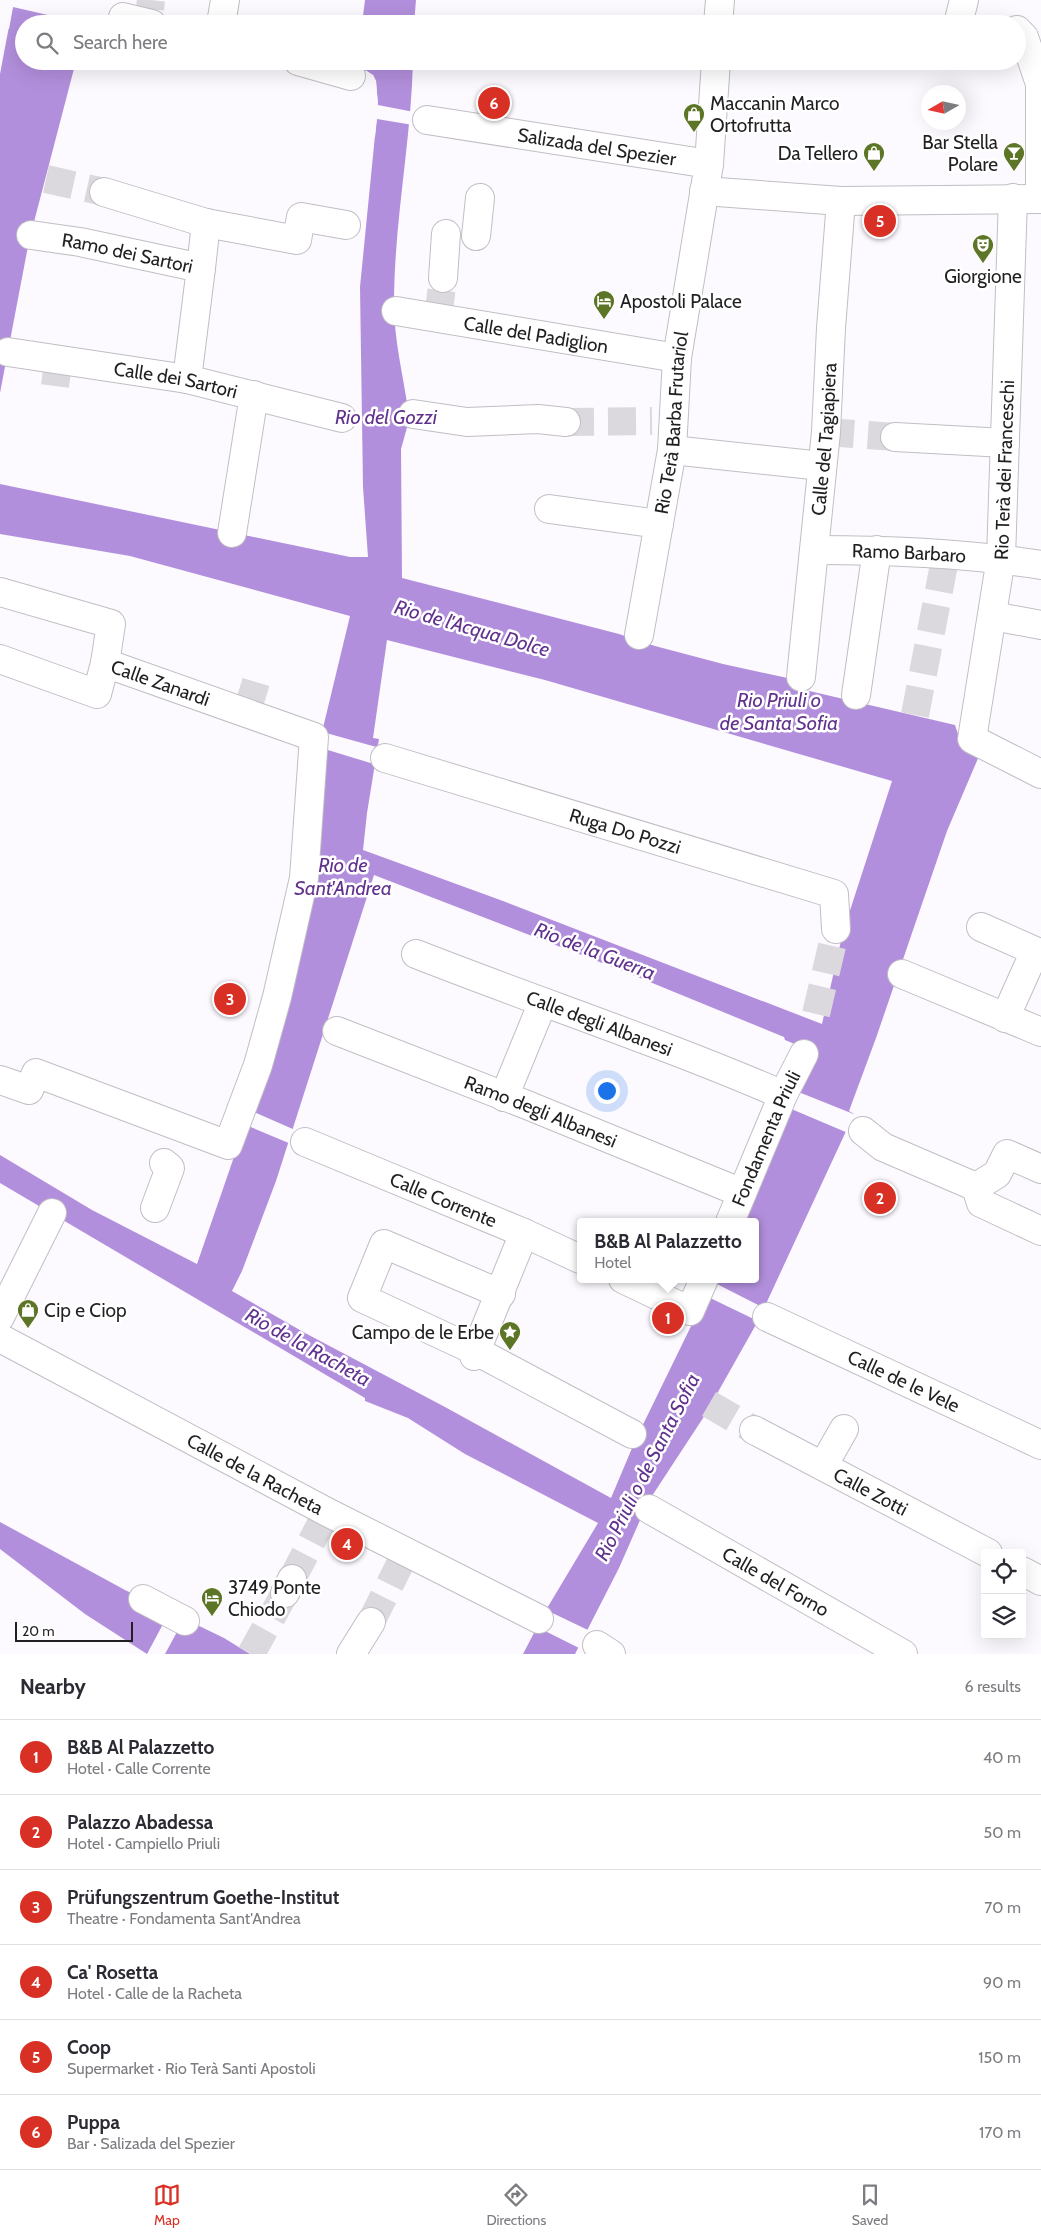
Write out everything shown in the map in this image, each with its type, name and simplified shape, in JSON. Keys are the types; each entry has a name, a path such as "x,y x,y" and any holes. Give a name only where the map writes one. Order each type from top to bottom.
{"street":[{"path":"222,15 225,0"},
{"path":"719,15 720,0"},
{"path":"960,15 964,0"},
{"path":"704,191 840,201 1040,198 1041,84 1026,43"},
{"path":"330,70 351,76"},
{"name":"Rio Terà Barba Frutariol","path":"639,635 672,450 662,421 677,358 709,164 715,70"},
{"name":"Salizada del Spezier","path":"427,120 709,164"},
{"path":"104,192 209,223 297,240 301,217 346,225"},
{"path":"476,236 480,198"},
{"name":"Rio Terà dei Franceschi","path":"1013,198 1001,558 972,739 1041,774"},
{"name":"Calle del Tagiapiera","path":"801,677 822,466 840,201"},
{"path":"201,268 209,223"},
{"path":"443,278 446,234"},
{"name":"Ramo dei Sartori","path":"31,235 80,242 201,268 187,379"},
{"name":"Calle del Padiglion","path":"396,311 677,358"},
{"name":"Calle dei Sartori","path":"8,352 187,379 342,418"},
{"path":"232,533 254,395"},
{"path":"413,414 467,422 538,419 566,422"},
{"path":"895,437 1005,443"},
{"path":"672,450 822,466"},
{"path":"549,509 659,524"},
{"name":"Ramo Barbaro","path":"815,550 877,550 1001,558 1041,565"},
{"name":"Ramo Barbaro","path":"856,694 877,550"},
{"path":"0,592 111,624 104,663"},
{"path":"992,616 1041,625"},
{"name":"Calle Zanardi","path":"0,659 98,694 104,663 248,711 314,737 304,878 277,996 258,1065 228,1145 156,1120 36,1072 29,1090 0,1080"},
{"name":"Ruga Do Pozzi","path":"384,758 834,894 836,928"},
{"path":"981,926 1035,951 1005,1018"},
{"name":"Calle degli Albanesi","path":"416,954 783,1095"},
{"path":"902,974 1041,1032"},
{"path":"504,1097 543,1002"},
{"name":"Ramo degli Albanesi","path":"338,1031 742,1193"},
{"name":"Fondamenta Priuli","path":"732,1218 783,1095 804,1054"},
{"path":"863,1131 884,1147 976,1187 981,1203 1041,1231"},
{"name":"Calle Corrente","path":"305,1142 524,1233 577,1258"},
{"path":"976,1187 997,1174 1007,1154 1041,1169"},
{"path":"155,1208 170,1168 164,1164"},
{"path":"0,1317 52,1213"},
{"path":"475,1354 501,1294 524,1233"},
{"path":"501,1294 384,1244 362,1298 632,1434"},
{"path":"631,1283 690,1311 702,1283"},
{"name":"Calle de le Vele","path":"767,1318 1041,1445"},
{"name":"Calle de la Racheta","path":"0,1338 326,1512 539,1619"},
{"path":"823,1466 844,1429"},
{"name":"Calle Zotti","path":"754,1430 981,1549"},
{"name":"Calle del Forno","path":"649,1509 903,1654"},
{"path":"1026,1573 1041,1581"},
{"path":"143,1599 185,1621"},
{"path":"351,1654 371,1622"}],"water":[{"path":"14,0 86,0 85,15 15,15 15,70 74,70 29,241 0,393 0,74"},
{"path":"365,0 416,0 415,15 363,15"},
{"path":"360,70 413,70 397,243 394,304 397,344 408,409 408,424 401,449 402,578 619,634 655,646 723,664 806,682 805,690 955,725 958,734 982,749 947,831 849,1111 854,1114 758,1321 705,1415 648,1502 619,1568 575,1654 523,1654 546,1610 598,1523 465,1454 408,1418 365,1401 365,1398 0,1183 0,1155 92,1210 197,1264 235,1154 322,732 350,616 130,556 0,534 0,484 350,557 368,557 363,487 360,287 378,105 376,81 373,75","holes":["387,640 545,680 892,781 843,932 822,1024 503,901 363,850 379,739 373,738","374,875 623,971 784,1037 785,1040 797,1045 742,1218 759,1218 759,1283 712,1283 635,1441 611,1498 305,1333 232,1291 242,1271 276,1181"]},
{"path":"0,1522 125,1590 224,1638 250,1654 147,1654 85,1614 0,1549"}],"pier":[{"path":"12,0 88,0 87,15 48,15 13,7 9,29 6,28"},
{"path":"352,70 364,70 373,75 376,81 378,105 414,112 413,125 377,119 375,137 373,137 374,82 365,73"},
{"path":"319,731 380,748 377,765 318,747"},
{"path":"796,1091 856,1115 848,1133 789,1108"},
{"path":"252,1111 295,1130 291,1144 246,1125"},
{"path":"710,1283 715,1283 770,1311 764,1324 704,1295"},
{"path":"544,1609 590,1631 581,1649 535,1626"},
{"path":"170,1611 184,1619 165,1654 147,1654"}],"tunnel":[{"path":"150,9 151,0"},
{"path":"46,179 104,192"},
{"path":"438,318 443,278"},
{"path":"55,386 58,363"},
{"path":"566,422 652,421"},
{"path":"826,432 895,437"},
{"path":"915,715 946,554"},
{"path":"248,708 256,682"},
{"path":"816,1014 836,929"},
{"path":"709,1404 754,1430"},
{"path":"292,1579 327,1512"},
{"path":"371,1622 406,1552"},
{"path":"251,1654 285,1593"}],"place":[{"name":"Puppa","path":"494,103"},
{"name":"Maccanin Marco Ortofrutta","path":"694,133"},
{"name":"Da Tellero","path":"874,172"},
{"name":"Bar Stella Polare","path":"1014,172"},
{"name":"Coop","path":"880,221"},
{"name":"Giorgione","path":"983,264"},
{"name":"Apostoli Palace","path":"604,320"},
{"name":"Prüfungszentrum Goethe-Institut","path":"230,999"},
{"name":"Palazzo Abadessa","path":"880,1198"},
{"name":"B&B Al Palazzetto","path":"668,1318"},
{"name":"Cip e Ciop","path":"28,1329"},
{"name":"Campo de le Erbe","path":"510,1351"},
{"name":"Ca' Rosetta","path":"347,1544"},
{"name":"3749 Ponte Chiodo","path":"212,1617"}],"water label":[{"name":"Rio del Gozzi","path":"386,417"},
{"name":"Rio de l'Acqua Dolce","path":"472,628"},
{"name":"Rio Priuli o de Santa Sofia","path":"779,712"},
{"name":"Rio de Sant'Andrea","path":"343,876"},
{"name":"Rio de la Guerra","path":"595,951"},
{"name":"Rio de la Racheta","path":"308,1347"},
{"name":"Rio Priuli o de Santa Sofia","path":"647,1467"}]}
